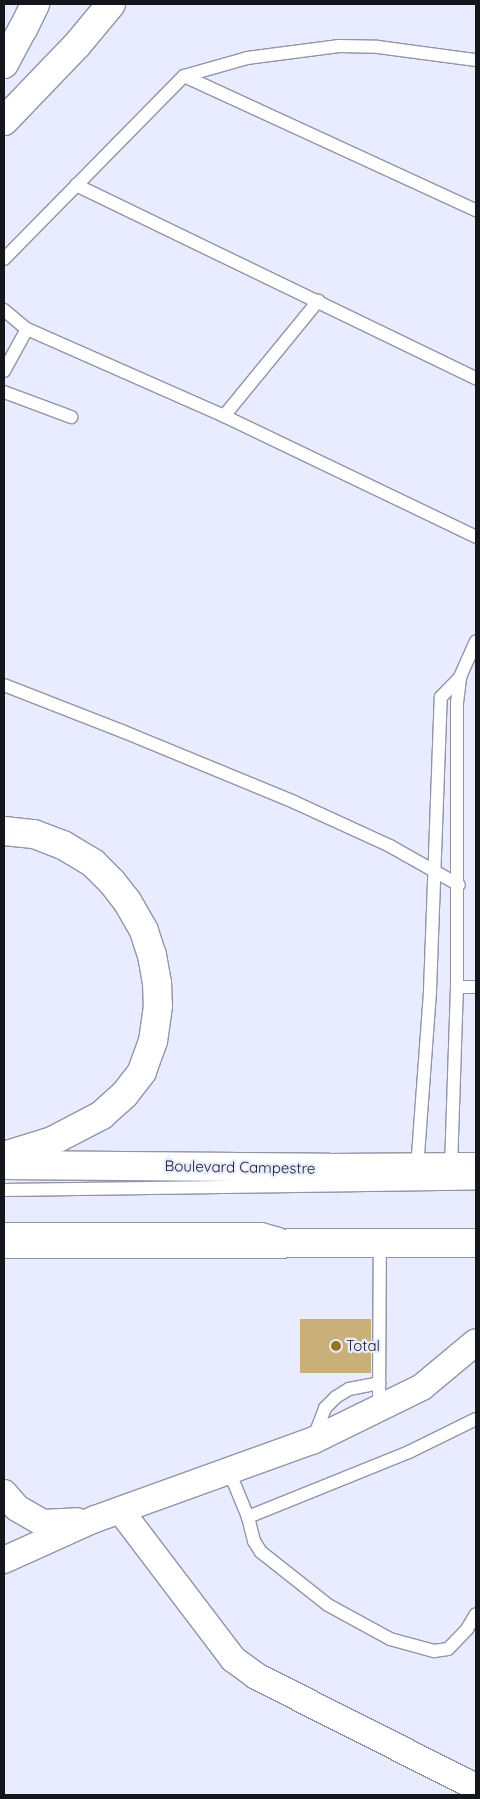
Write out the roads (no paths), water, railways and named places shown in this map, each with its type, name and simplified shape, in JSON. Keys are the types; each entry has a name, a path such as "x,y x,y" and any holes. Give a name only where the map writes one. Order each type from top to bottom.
{"main road":[{"path":"4,64 34,4"},
{"path":"4,121 76,45 110,4"},
{"path":"4,831 34,834 63,845 93,863 112,882 128,901 144,931 152,955 157,982 158,1006 153,1040 142,1072 125,1094 102,1115 52,1141 4,1156"},
{"name":"Boulevard Campestre","path":"4,1165 417,1169 464,1167"},
{"path":"4,1244 476,1243"}],"street":[{"path":"4,1560 95,1518 312,1441 379,1410 422,1387 476,1342"},
{"path":"4,1493 17,1508 43,1523"},
{"path":"120,1510 233,1659 256,1676 476,1787"},
{"path":"4,1545 43,1523 95,1518"}],"lane":[{"path":"4,258 184,76 247,58 339,46 378,47 476,60"},
{"path":"184,76 476,210"},
{"path":"76,185 318,300 476,378"},
{"path":"224,416 318,300"},
{"path":"4,310 27,329 224,416 476,537"},
{"path":"4,371 27,329"},
{"path":"4,392 71,417"},
{"path":"464,1167 457,987 459,885 457,703 460,677 476,641"},
{"path":"417,1169 430,991 441,697 460,677"},
{"path":"4,685 262,788 390,846 459,885"},
{"path":"438,788 458,789"},
{"path":"457,987 476,987"},
{"path":"4,1190 476,1183"},
{"path":"4,1229 262,1229 311,1244"},
{"path":"379,1410 380,1244"},
{"path":"312,1441 326,1408 336,1397 349,1389 379,1383"},
{"path":"248,1517 409,1452 476,1419"},
{"path":"229,1471 248,1517 254,1541 261,1552 328,1605 390,1639 434,1652 448,1649 468,1628 476,1614"}],"place":[{"name":"Total","path":"336,1346"}]}
